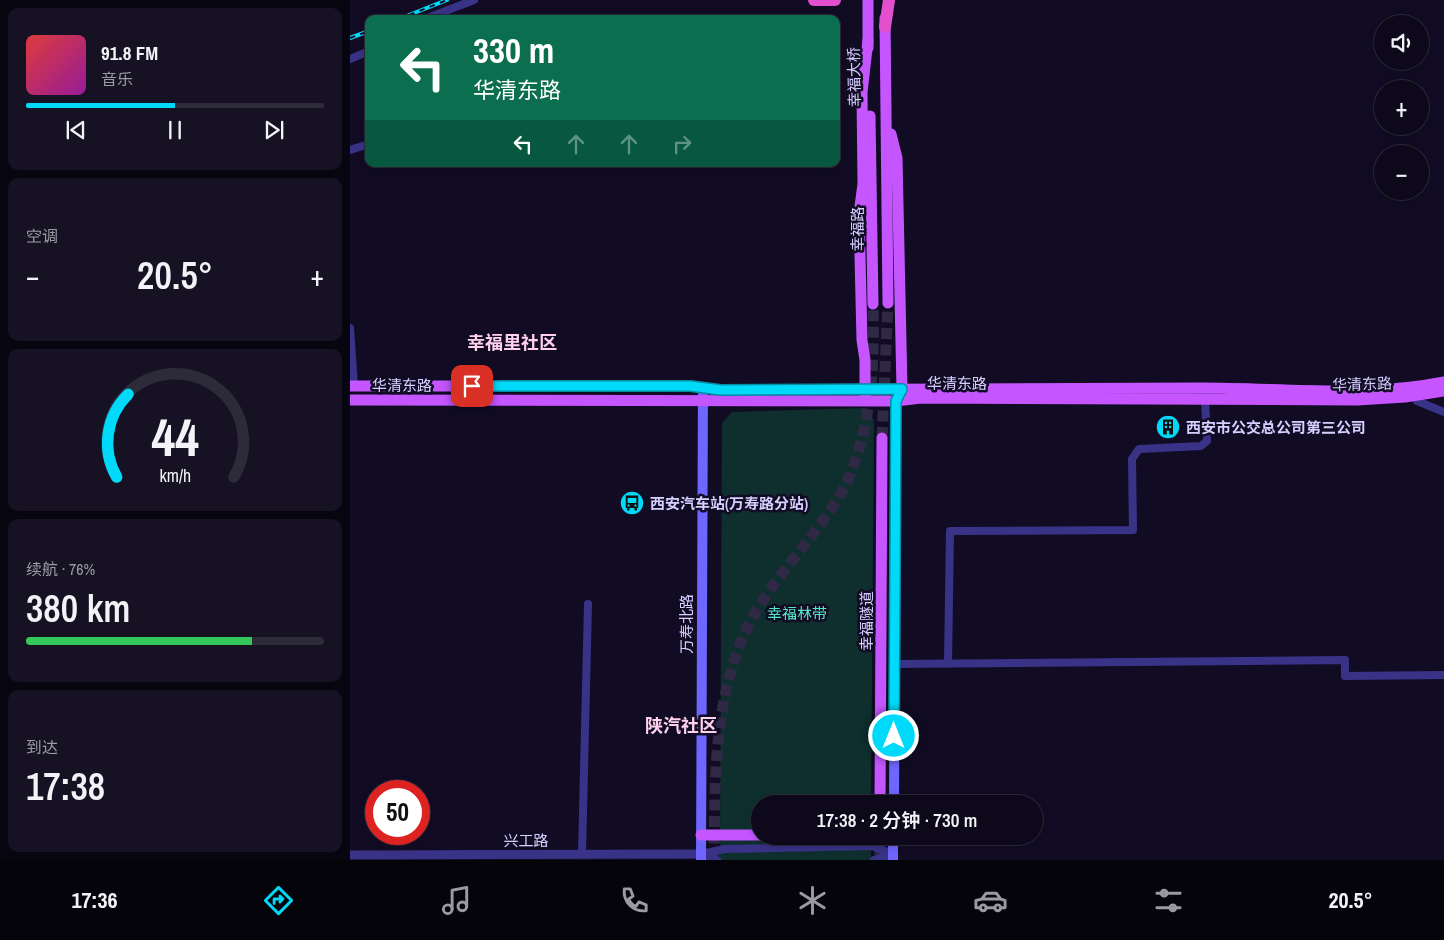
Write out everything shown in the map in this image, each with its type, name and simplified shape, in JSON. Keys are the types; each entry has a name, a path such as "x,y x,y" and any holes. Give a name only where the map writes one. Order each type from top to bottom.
{"highway":[{"path":"814,0 835,0"},
{"path":"885,27 890,0"}],"main road":[{"name":"幸福大桥","path":"868,0 871,154"},
{"name":"幸福大桥","path":"885,0 886,108 892,156"},
{"path":"865,401 859,224 863,184 862,92 868,40"},
{"name":"幸福路","path":"871,154 873,304"},
{"path":"892,156 902,389 896,401 894,795"},
{"name":"幸福路","path":"888,304 892,156"},
{"path":"1343,390 1444,375"},
{"name":"华清东路","path":"352,386 703,387 721,390 1343,390 1401,388 1444,382"},
{"name":"万寿北路","path":"701,857 703,387"},
{"name":"华清东路","path":"350,400 896,401 921,398 1383,400 1444,391"},
{"path":"1320,400 1375,405 1444,397"},
{"name":"幸福隧道","path":"880,795 882,438"},
{"path":"701,835 751,836"}],"street":[{"path":"435,15 474,0"},
{"path":"350,59 365,53"},
{"path":"350,150 365,145"},
{"path":"350,328 352,386"},
{"path":"948,663 950,530 1133,530 1132,459 1134,453 1139,449 1201,446 1205,444 1207,441 1205,399"},
{"path":"1417,401 1444,412"},
{"path":"582,853 588,604"},
{"path":"894,664 1345,660 1345,676 1444,675"},
{"name":"兴工路","path":"701,857 725,849 872,846 893,857"},
{"name":"兴工路","path":"350,855 381,857 582,853 701,857 717,860"},
{"path":"874,860 893,857"}],"green space":[{"name":"幸福林带","path":"866,408 874,420 871,795 751,795 751,845 871,845 871,860 720,860 722,423 732,412"}],"tunnel":[{"path":"882,438 888,303"},
{"path":"714,860 718,747 726,691 733,664 743,637 762,602 833,506 846,484 856,460 863,435 871,382 873,304"},
{"path":"880,845 880,860"}],"railway":[{"path":"409,15 447,0"},
{"path":"350,38 365,32"}],"place":[{"name":"西安市公交总公司第三公司","path":"1168,427"},
{"name":"西安汽车站(万寿路分站)","path":"632,503"}],"district":[{"name":"幸福里社区","path":"512,342"},
{"name":"陕汽社区","path":"681,725"}],"route":[{"path":"472,386 690,386 721,390 902,389 896,401 894,736"}]}
